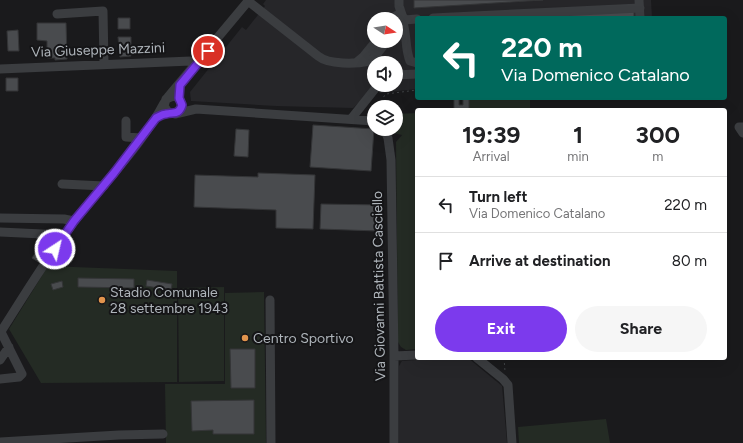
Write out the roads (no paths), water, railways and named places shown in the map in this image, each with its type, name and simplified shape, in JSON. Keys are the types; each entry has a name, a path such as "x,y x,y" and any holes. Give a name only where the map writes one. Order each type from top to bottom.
{"street":[{"path":"0,379 19,377 22,374 0,332 74,221 104,186 141,138 156,118 166,100 180,85 248,0 322,59 333,62 370,61 382,48"},
{"path":"462,16 639,4 640,16"},
{"path":"57,14 103,11 104,64"},
{"path":"403,18 415,19"},
{"path":"403,28 407,38 408,57 410,61 415,62"},
{"path":"357,62 363,58 371,48"},
{"name":"Via Giuseppe Mazzini","path":"0,69 191,60 198,63"},
{"path":"403,75 415,74"},
{"path":"166,100 166,110 173,113 180,110 180,85"},
{"path":"351,119 372,92"},
{"path":"166,100 175,96 196,109"},
{"path":"156,118 162,114 196,109 367,120"},
{"path":"126,121 126,137 141,138"},
{"path":"743,126 739,127 743,133"},
{"name":"Via Giovanni Battista Casciello","path":"387,136 391,160 394,443"},
{"path":"62,184 104,186"},
{"path":"0,218 64,219 74,221"},
{"path":"0,232 64,235"},
{"path":"270,300 271,443"},
{"path":"0,360 9,348"},
{"path":"394,356 415,355"},
{"path":"479,360 508,385 512,443"},
{"path":"0,442 163,434"}],"place":[{"name":"Stadio Comunale 28 settembre 1943","path":"102,300"},
{"name":"Centro Sportivo","path":"245,338"}]}
